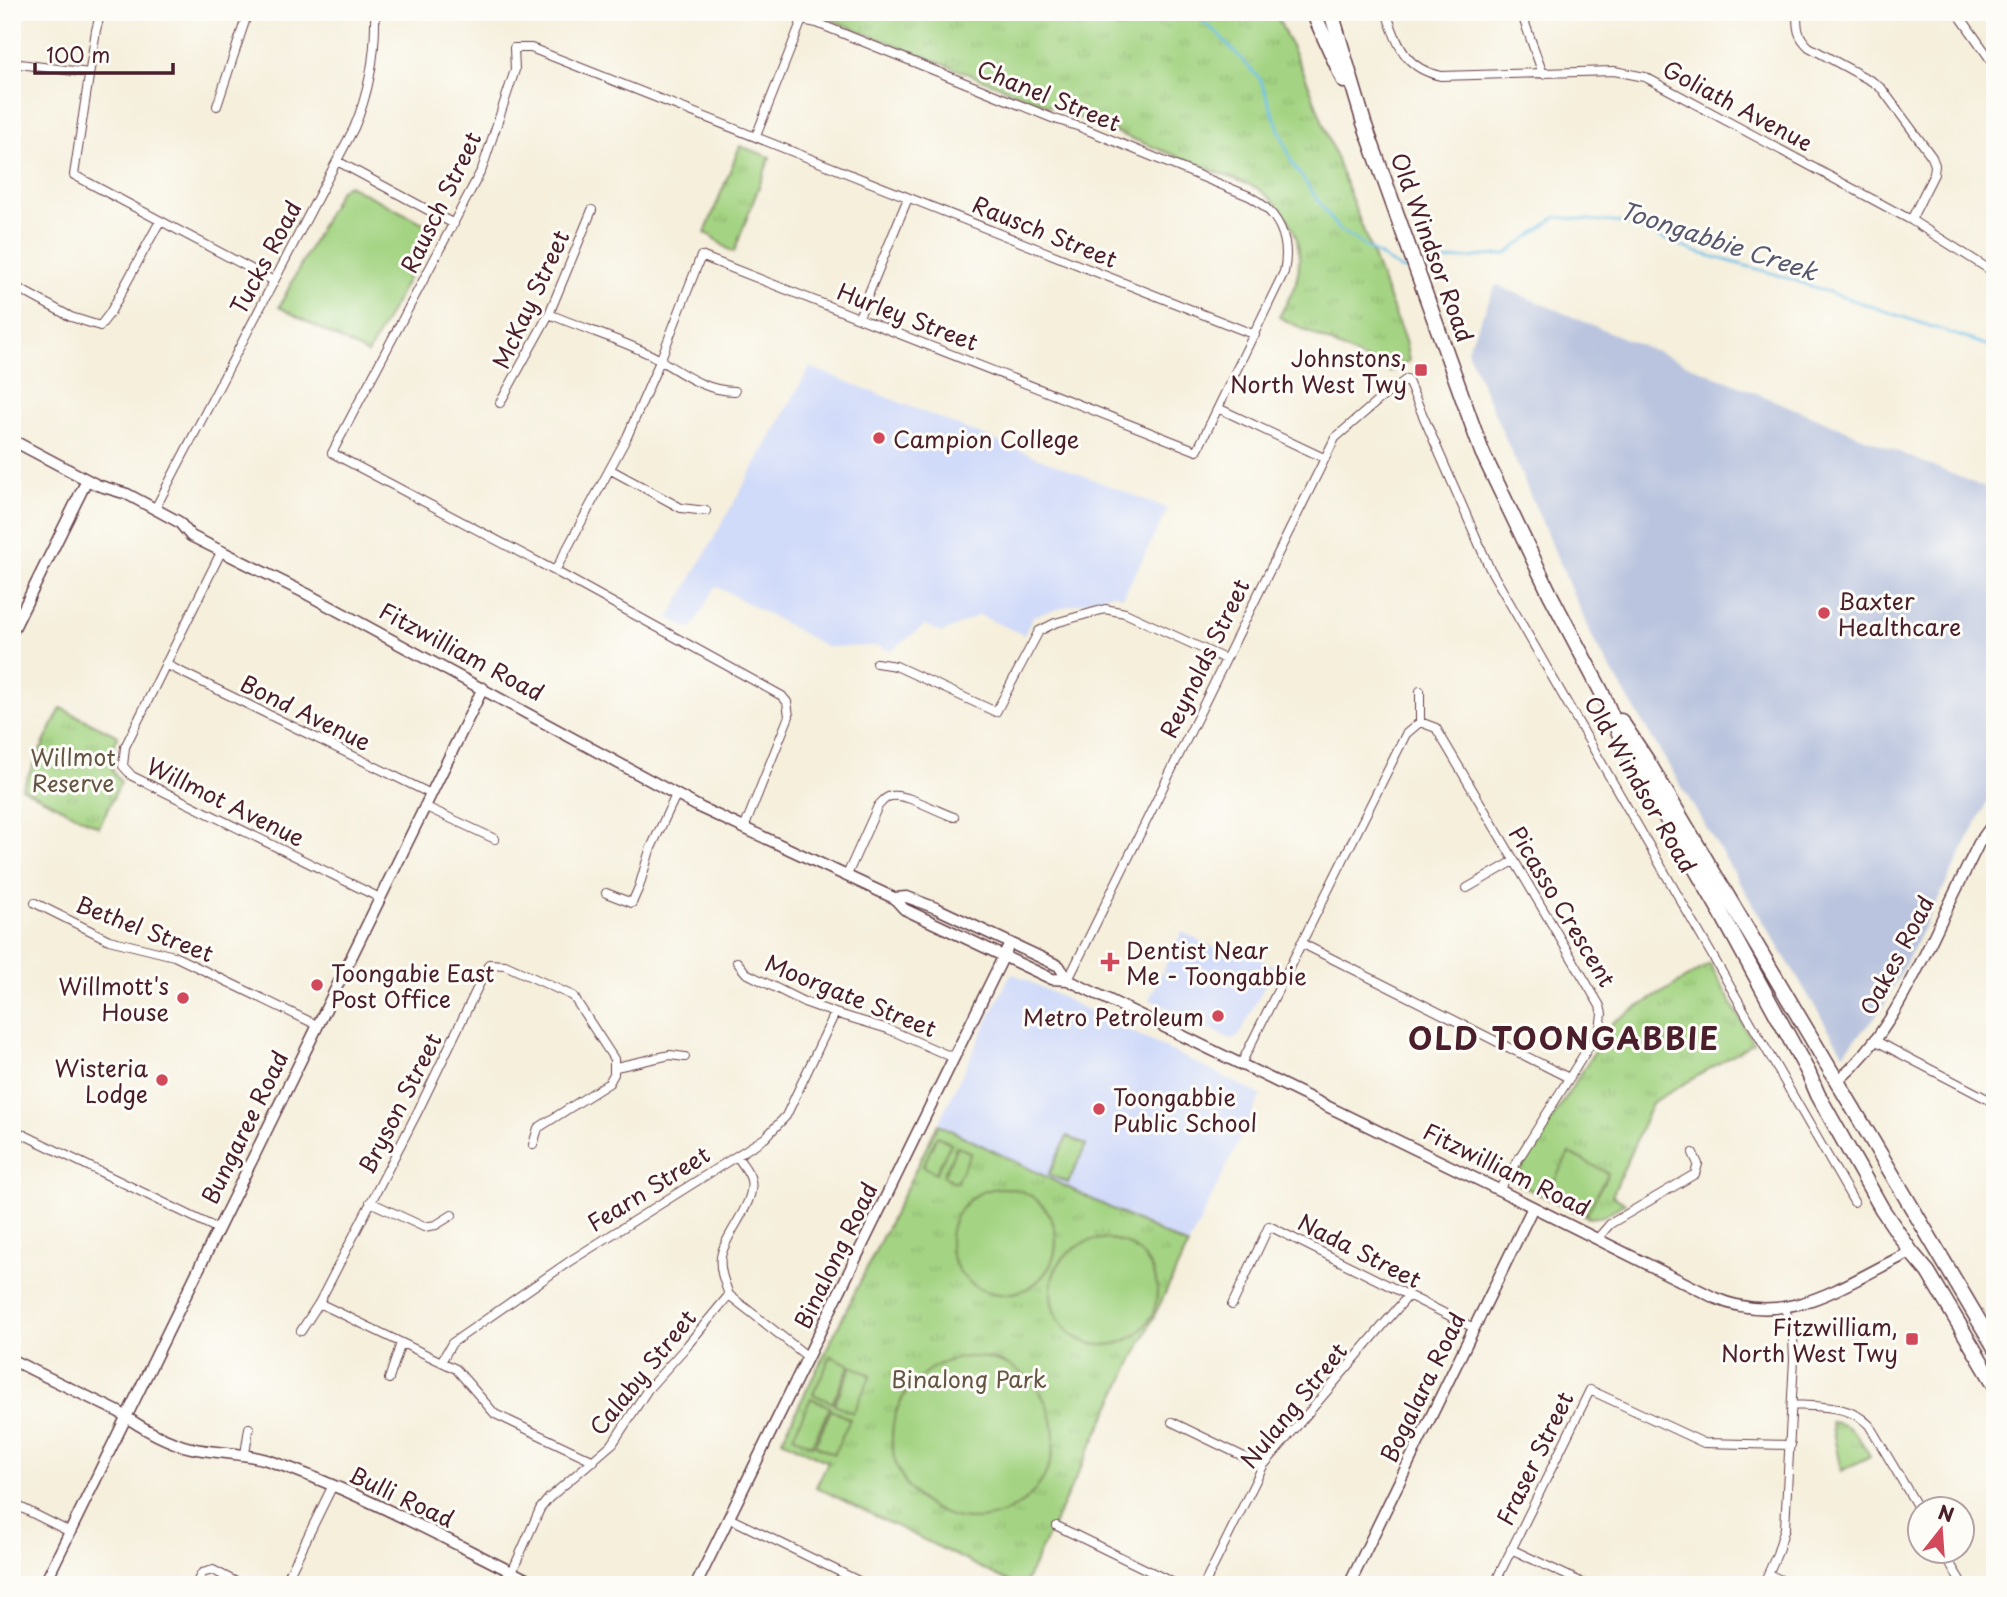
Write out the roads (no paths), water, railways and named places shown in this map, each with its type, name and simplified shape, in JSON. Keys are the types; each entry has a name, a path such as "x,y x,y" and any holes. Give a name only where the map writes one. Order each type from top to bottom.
{"highway":[{"name":"Old Windsor Road","path":"1313,12 1364,123"},
{"name":"Old Windsor Road","path":"1331,12 1364,123 1482,452 1550,594 1601,691 1625,747 1720,911 1882,1209 1928,1272 1995,1385"},
{"name":"Old Windsor Road","path":"1601,691 1648,762 1995,1348"},
{"name":"Oakes Road","path":"1818,1095 1838,1081"},
{"name":"Fitzwilliam Road","path":"1911,1252 1931,1242"}],"street":[{"path":"101,12 74,175 274,281"},
{"path":"217,106 248,12"},
{"name":"Tucks Road","path":"155,509 337,161 365,102 374,57 375,12"},
{"name":"Chanel Street","path":"791,12 802,20 817,23 1249,196 1267,207 1282,228"},
{"name":"Goliath Avenue","path":"1386,12 1404,56 1427,73 1441,76 1614,71 1645,76 1911,220 1995,273"},
{"path":"1521,12 1543,74"},
{"path":"1797,12 1797,31 1801,40 1882,89 1932,157 1934,174 1911,220"},
{"path":"1957,12 1995,66"},
{"path":"756,136 802,20"},
{"name":"Rausch Street","path":"745,827 789,716 788,702 782,696 555,571 332,453 488,155 515,70 514,48 531,48 1255,335"},
{"path":"12,63 89,74"},
{"path":"337,161 454,224"},
{"path":"859,317 908,198"},
{"name":"McKay Street","path":"500,403 548,314 592,210"},
{"path":"12,285 71,317 100,326 110,313 160,221"},
{"name":"Hurley Street","path":"555,571 611,470 660,361 701,256 1197,451 1284,272 1287,251 1282,228"},
{"path":"548,314 650,355 717,391 735,391"},
{"name":"Reynolds Street","path":"1068,980 1335,438 1407,379"},
{"name":"Old Windsor Road","path":"1407,379 1489,567 1854,1202"},
{"path":"1218,408 1324,458"},
{"name":"Fitzwilliam Road","path":"12,440 88,480 127,494 179,522 191,536 483,688 676,794 894,898 904,909 1052,979 1068,980 1724,1303 1753,1309 1785,1308 1807,1303 1911,1252"},
{"path":"611,470 681,508 706,511"},
{"path":"12,632 88,480"},
{"name":"Willmot Avenue","path":"222,550 124,747 122,766 127,772 380,898"},
{"path":"876,663 895,666 996,712 1039,631 1055,623 1105,609 1125,613 1225,659"},
{"name":"Bond Avenue","path":"165,664 430,793"},
{"name":"Bungaree Road","path":"44,1585 483,688"},
{"path":"1241,1064 1406,734 1420,722 1420,691"},
{"name":"Picasso Crescent","path":"1420,722 1436,728 1600,1006 1602,1014 1600,1029 1499,1190"},
{"path":"607,893 632,903 650,850 676,794"},
{"path":"847,876 878,806 885,799 893,795 904,797 954,817"},
{"path":"424,806 495,839"},
{"name":"Oakes Road","path":"1838,1081 1876,1041 1903,998 1979,843 1995,821"},
{"path":"1467,888 1514,861"},
{"name":"Fitzwilliam Road","path":"894,898 907,897 936,908 1059,966 1068,980"},
{"name":"Bethel Street","path":"35,904 109,940 174,956 317,1025"},
{"name":"Binalong Road","path":"696,1585 1010,943"},
{"path":"1301,943 1569,1078"},
{"name":"Moorgate Street","path":"737,962 746,973 804,1002 888,1029 954,1058"},
{"name":"Bryson Street","path":"301,1331 319,1303 489,964 505,965 573,996 614,1059 616,1067"},
{"name":"Fearn Street","path":"441,1362 452,1343 570,1261 765,1138 786,1116 835,1013"},
{"path":"1876,1041 1995,1103"},
{"path":"533,1145 538,1128 609,1083 616,1067 670,1055 685,1057"},
{"path":"12,1129 218,1229"},
{"path":"1597,1239 1609,1224 1695,1174 1698,1164 1693,1153"},
{"path":"737,1156 750,1176 751,1184 750,1195 720,1259 729,1295 808,1357"},
{"path":"370,1202 424,1227 436,1225 452,1215"},
{"name":"Bogalara Road","path":"1349,1585 1533,1207"},
{"name":"Nada Street","path":"1232,1305 1269,1226 1474,1328"},
{"name":"Calaby Street","path":"512,1572 540,1509 621,1433 648,1389 729,1295"},
{"name":"Nulang Street","path":"1204,1585 1263,1466 1408,1296"},
{"path":"319,1303 441,1362 463,1375 495,1414 594,1461"},
{"path":"1763,1585 1785,1528 1794,1346 1785,1308"},
{"path":"388,1379 401,1343"},
{"name":"Bulli Road","path":"12,1360 180,1445 245,1454 270,1461 394,1514 538,1585"},
{"name":"Fraser Street","path":"1494,1585 1590,1390 1703,1443 1791,1445"},
{"path":"1792,1405 1838,1409 1862,1418 1869,1425 1911,1496"},
{"path":"1172,1422 1263,1466"},
{"path":"245,1454 249,1428"},
{"path":"284,1585 332,1487"},
{"path":"12,1503 70,1532"},
{"path":"729,1518 867,1585"},
{"path":"1057,1526 1178,1585"},
{"path":"1511,1549 1587,1585"},
{"path":"1951,1566 1963,1585"},
{"path":"196,1584 202,1573 212,1570 242,1585"},
{"path":"1768,1574 1792,1585"}],"waterway":[{"name":"Toongabbie Creek","path":"1191,12 1216,32 1260,79 1292,163 1338,229 1402,270 1409,269"},
{"name":"Toongabbie Creek","path":"1422,266 1456,259 1506,254 1556,217 1624,223 1696,252 1775,274 1995,348"}],"place":[{"name":"Johnstons, North West Twy","path":"1421,370"},
{"name":"Campion College","path":"879,438"},
{"name":"Baxter Healthcare","path":"1824,613"},
{"name":"Dentist Near Me - Toongabbie","path":"1110,962"},
{"name":"Toongabie East Post Office","path":"317,985"},
{"name":"Willmott's House","path":"183,998"},
{"name":"Metro Petroleum","path":"1218,1016"},
{"name":"Wisteria Lodge","path":"162,1080"},
{"name":"Toongabbie Public School","path":"1099,1109"},
{"name":"Fitzwilliam, North West Twy","path":"1912,1339"}],"district":[{"name":"OLD TOONGABBIE","path":"1564,1037"}],"park label":[{"name":"Willmot Reserve","path":"73,769"},
{"name":"Binalong Park","path":"969,1378"}]}
